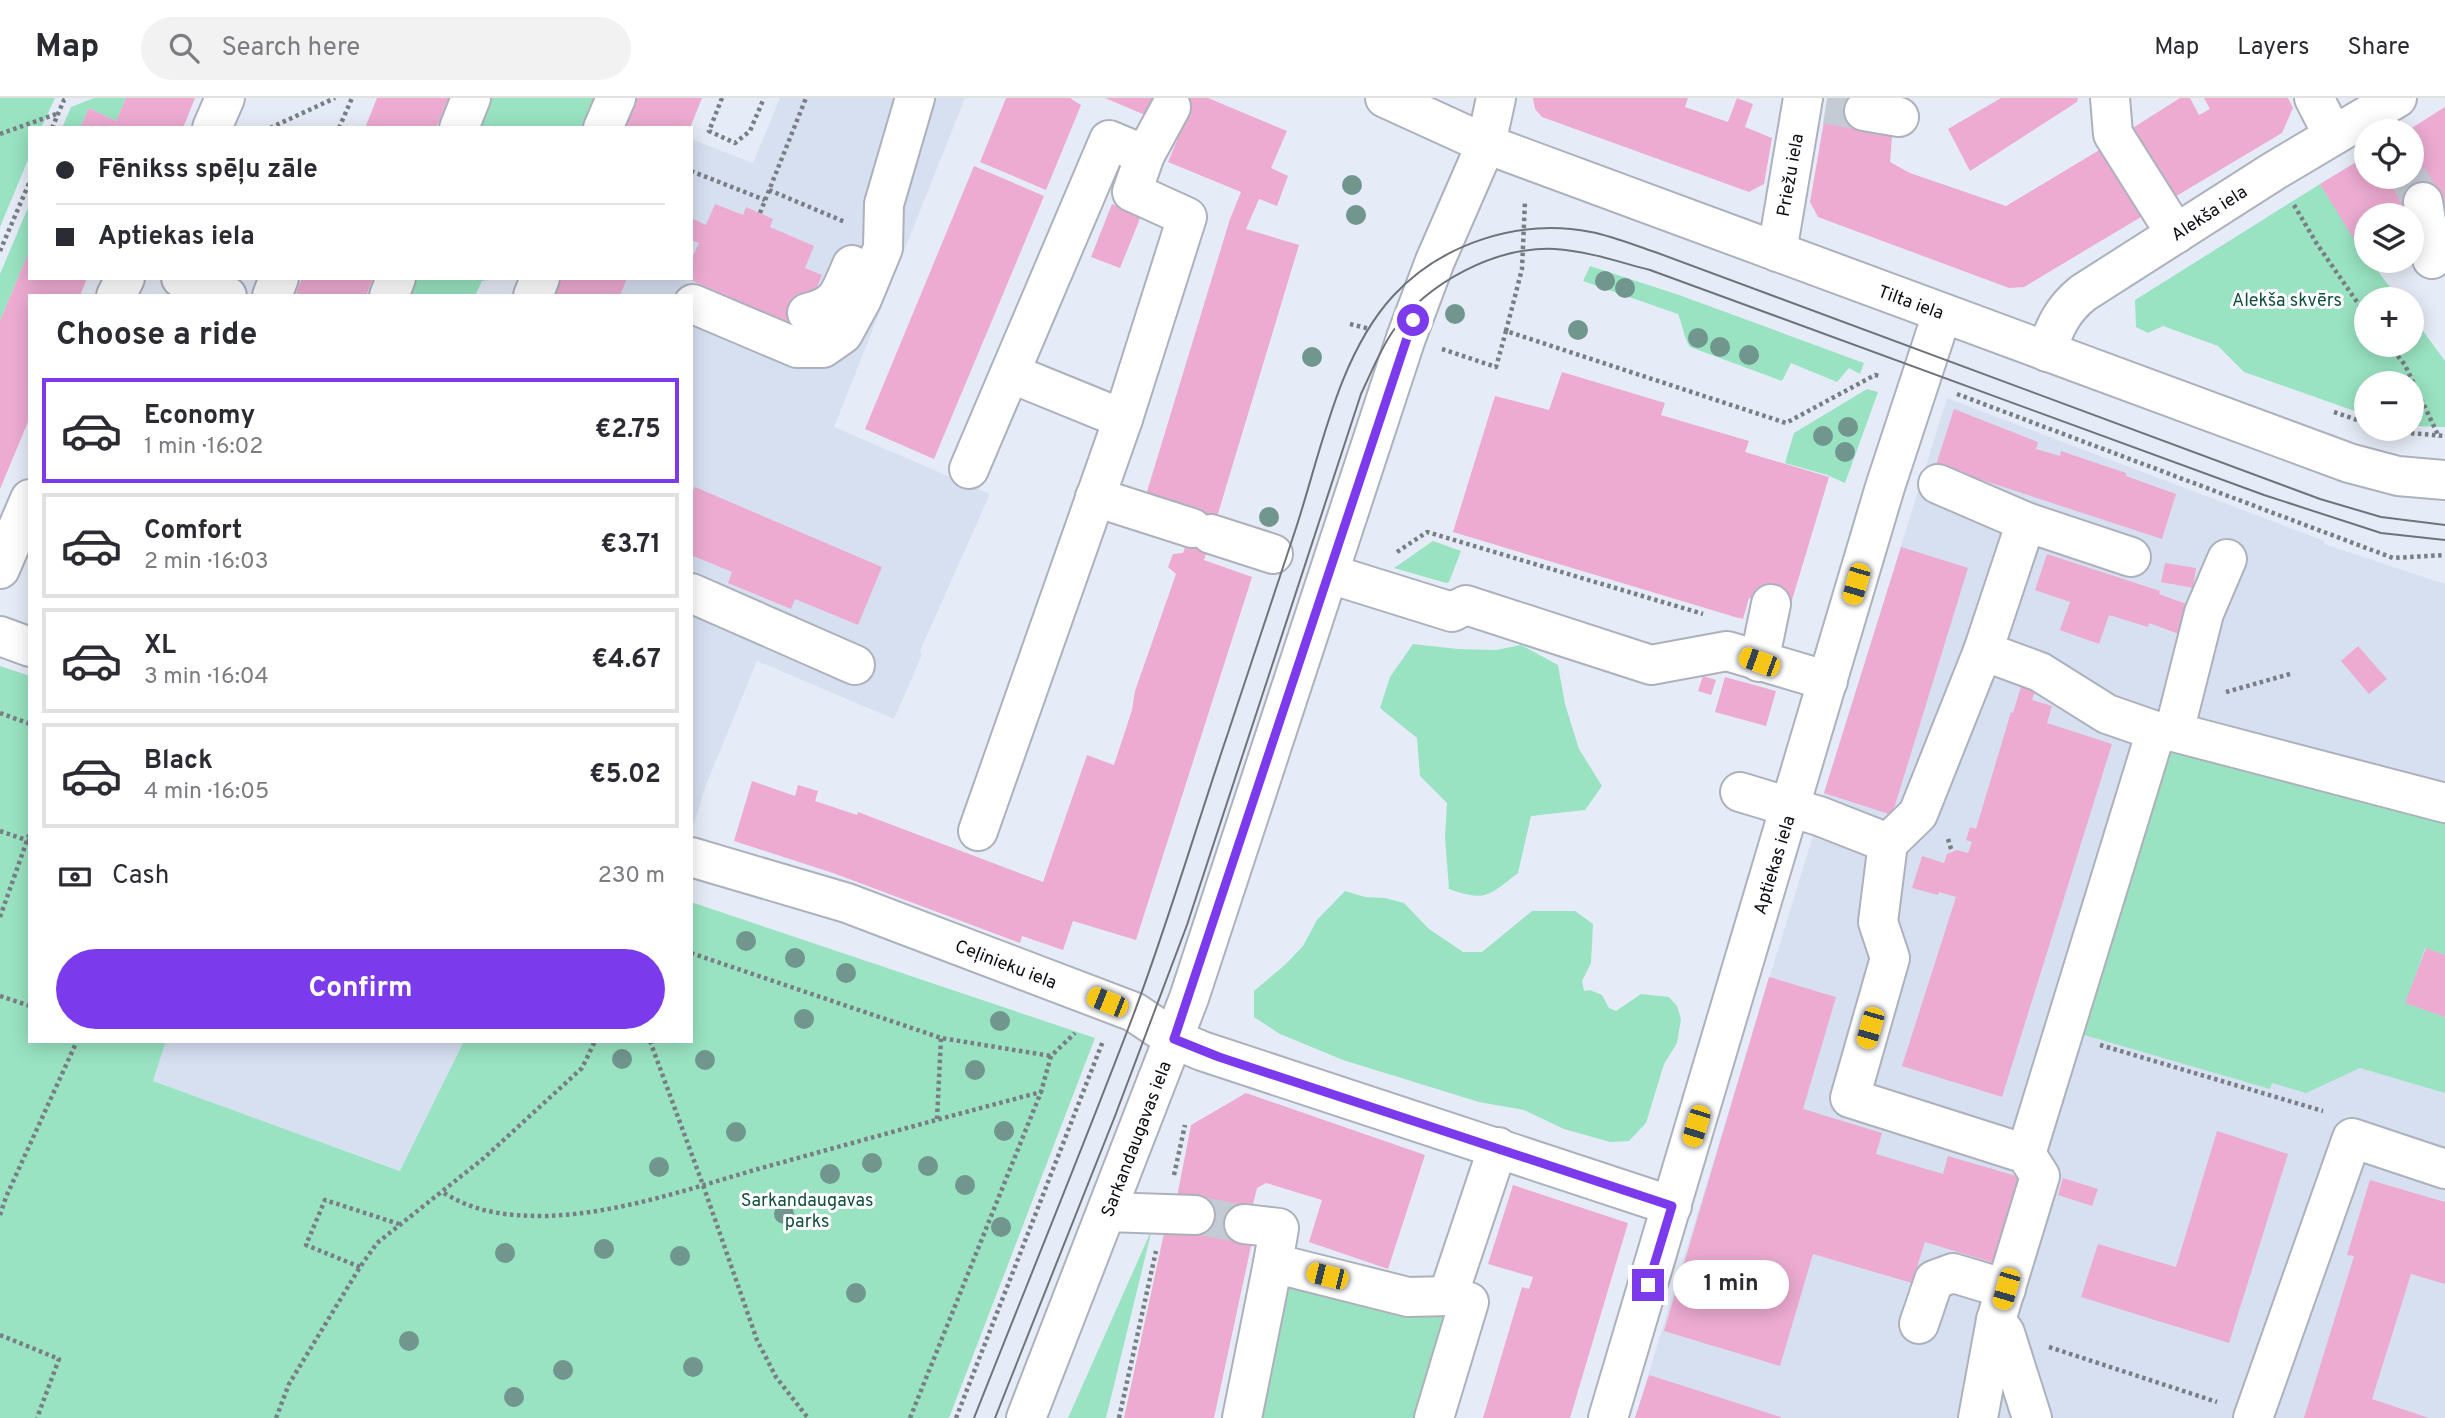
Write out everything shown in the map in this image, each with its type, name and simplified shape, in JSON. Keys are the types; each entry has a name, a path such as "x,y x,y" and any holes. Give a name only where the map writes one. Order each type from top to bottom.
{"street":[{"path":"213,126 225,98"},
{"path":"460,126 471,98"},
{"path":"604,126 616,98"},
{"path":"807,313 828,307 839,292 876,218 915,98"},
{"name":"Tilta iela","path":"1385,98 1486,144 2349,463 2398,475 2445,480"},
{"name":"Sarkandaugavas iela","path":"1026,1418 1174,1039 1342,577 1419,301 1486,144 1496,98"},
{"path":"2110,98 2113,134 2176,234"},
{"path":"2314,98 2333,135"},
{"name":"Priežu iela","path":"1777,252 1807,100"},
{"path":"978,831 1123,419 1188,217 1132,192 1145,155 1171,107"},
{"name":"Alekša iela","path":"2047,352 2053,331 2072,302 2333,135 2381,115"},
{"path":"970,469 1109,140 1145,155"},
{"path":"2423,202 2432,259"},
{"path":"693,304 797,348 823,348 843,334 862,299 883,248 876,218"},
{"path":"186,280 222,294"},
{"name":"Aptiekas iela","path":"1608,1418 1892,463 1942,314"},
{"path":"1010,373 1123,419"},
{"path":"1938,484 2026,522 2131,557"},
{"path":"1095,497 1273,554"},
{"path":"0,569 28,504"},
{"path":"1978,1418 2002,1314 2040,1176 2026,1154 1850,1098 1890,958 1878,922 1888,843 1918,814 1983,651 2026,522"},
{"path":"2026,1154 2062,1034 2170,722 2204,613 2227,559"},
{"path":"1342,577 1452,612 1466,605 1651,665 1727,651 1828,681"},
{"path":"693,594 855,665"},
{"path":"1759,662 1769,613"},
{"path":"0,636 28,646"},
{"path":"1983,651 2040,672 2107,714 2170,722 2445,803"},
{"path":"1740,792 1791,807 1888,843"},
{"name":"Ceļinieku iela","path":"693,857 847,903 1134,1012 1174,1039 1210,1054 1672,1206"},
{"path":"2254,1416 2352,1138 2445,1169"},
{"path":"1448,1296 1499,1147"},
{"path":"1107,1212 1195,1215"},
{"path":"1242,1418 1279,1228 1244,1224"},
{"path":"1273,1263 1408,1297 1448,1296 1469,1302 1434,1418"},
{"path":"1919,1324 1934,1280 1953,1273 2002,1314 2032,1418"}],"path":[{"path":"53,126 64,100 68,98"},
{"path":"274,126 335,98"},
{"path":"340,126 352,98"},
{"path":"722,98 709,131 734,143 750,131 764,98"},
{"path":"760,213 806,98"},
{"path":"0,134 59,113"},
{"path":"2274,171 2317,244 2354,298"},
{"path":"693,172 765,200"},
{"path":"0,251 28,186"},
{"path":"769,190 876,218"},
{"path":"1435,346 1496,368 1522,270 1523,206"},
{"path":"1506,331 1786,423 1842,393"},
{"path":"2399,357 2442,437"},
{"path":"1956,393 2393,558 2445,555"},
{"path":"2424,435 2442,437"},
{"path":"1342,577 1427,533 1742,626 1769,613"},
{"path":"2170,722 2290,674"},
{"path":"0,713 28,723"},
{"path":"0,831 28,840 0,917"},
{"path":"693,954 941,1038 1051,1056"},
{"path":"0,996 28,1005"},
{"path":"910,1418 1041,1092 1051,1056 1107,1002"},
{"path":"956,1418 1107,1029 1107,1002"},
{"path":"2062,1034 2346,1118 2352,1138"},
{"path":"937,1119 941,1038"},
{"path":"0,1215 76,1043"},
{"path":"276,1418 289,1384 360,1267 377,1244 399,1224 444,1193 582,1068 593,1043"},
{"path":"651,1043 757,1340 776,1377 808,1418"},
{"path":"444,1193 481,1211 545,1216 601,1211 1041,1092"},
{"path":"360,1267 306,1245 325,1200 399,1224"},
{"path":"2002,1314 2157,1381 2254,1416"},
{"path":"0,1335 59,1359 37,1418"}],"shaded area":[{"path":"780,98 965,98 834,427 990,494 920,651 922,655 894,719 757,661 706,785 693,827 693,294 621,294 626,280 693,280 693,140 753,163"},
{"path":"1947,398 2325,541 2324,544 2445,584 2445,1418 1635,1418"},
{"path":"165,1043 463,1043 401,1171 153,1081"}],"green space":[{"path":"0,98 55,98 42,126 28,126 28,160 0,227"},
{"path":"94,98 126,98 116,121 89,108 81,126 63,126 71,107"},
{"path":"488,98 603,98 592,126 476,126"},
{"name":"Alekša skvērs","path":"2320,184 2354,237 2354,273 2379,273 2390,287 2354,287 2354,357 2424,357 2424,332 2445,361 2445,427 2424,426 2424,371 2354,371 2354,411 2244,372 2218,346 2163,326 2148,333 2136,327 2135,300"},
{"path":"28,208 28,254 0,321 0,274"},
{"path":"1590,266 1679,295 1864,363 1860,374 1849,368 1837,382 1791,363 1782,381 1690,347 1678,314 1583,281"},
{"path":"409,280 488,280 482,281 476,294 403,294"},
{"path":"1867,389 1878,392 1845,483 1785,463 1794,433"},
{"path":"1433,541 1461,551 1449,582 1394,568"},
{"path":"1413,644 1496,650 1521,645 1558,665 1565,704 1579,749 1602,786 1585,810 1531,816 1518,873 1493,892 1479,896 1449,889 1445,837 1447,803 1420,776 1417,738 1380,708 1390,677"},
{"name":"Sarkandaugavas parks","path":"0,666 28,675 28,1043 165,1043 153,1081 400,1171 463,1043 693,1043 693,903 1095,1038 949,1418 0,1418"},
{"path":"2173,747 2445,810 2445,955 2425,948 2406,1003 2445,1017 2445,1093 2360,1068 2306,1093 2272,1083 2270,1089 2081,1034 2167,754"},
{"path":"1345,891 1404,903 1429,929 1463,952 1482,952 1532,911 1575,911 1593,924 1591,963 1582,981 1584,991 1590,990 1602,995 1609,1008 1616,1011 1641,994 1669,997 1677,1006 1681,1019 1677,1043 1664,1064 1646,1123 1629,1141 1610,1142 1564,1129 1524,1110 1479,1102 1343,1060 1280,1034 1254,1017 1254,991 1303,946 1317,920"},
{"path":"1152,1229 1106,1418 1068,1418"},
{"path":"1279,1274 1447,1317 1418,1418 1251,1418"}],"building":[{"path":"126,98 195,98 184,126 81,126 89,108 116,121"},
{"path":"377,98 449,98 437,126 366,126"},
{"path":"632,98 702,98 691,126 621,126"},
{"path":"1006,98 1070,98 1081,105 1046,190 980,162"},
{"path":"1105,98 1208,98 1287,131 1271,168 1288,176 1277,206 1259,199 1246,229 1299,245 1204,560 1252,577 1136,940 1073,921 1063,950 1022,936 1020,943 833,873 734,841 752,781 795,796 798,785 818,791 815,801 857,815 858,812 1043,882 1087,755 1114,765 1132,710 1135,691 1176,574 1168,567 1173,554 1183,553 1192,528 1146,495 1230,219 1241,192 1168,162 1188,114 1153,99 1145,115"},
{"path":"1533,98 1688,98 1685,107 1728,122 1737,98 1753,104 1745,127 1772,138 1764,184 1749,192 1542,117 1535,109"},
{"path":"1828,98 1867,98 1893,125 1890,162 1910,173 2006,206 2106,146 2151,211 2024,287 2009,288 1818,217 1810,202"},
{"path":"2001,98 2078,98 2077,102 1970,171 1948,129"},
{"path":"2180,98 2190,98 2199,115 2210,109 2204,98 2288,98 2293,108 2282,133 2168,201 2128,131"},
{"path":"2445,107 2445,230 2432,196 2421,203 2354,203 2354,239 2320,184 2354,163 2354,189 2424,189 2424,120"},
{"path":"974,166 1044,196 934,459 865,429"},
{"path":"715,204 743,215 746,207 773,219 770,227 814,246 805,268 822,275 800,328 691,280 693,280 693,256 699,243 693,241 693,219 706,225"},
{"path":"1112,204 1141,216 1120,268 1091,257"},
{"path":"28,254 28,280 86,280 81,294 28,294 28,422 0,489 0,321"},
{"path":"301,280 372,280 367,294 296,293"},
{"path":"557,280 626,280 621,294 551,294"},
{"path":"1562,372 1665,403 1661,415 1749,441 1745,452 1829,477 1789,610 1749,598 1743,619 1453,532 1495,396 1549,410"},
{"path":"1954,409 2038,442 2036,449 2060,456 2061,451 2126,473 2126,476 2176,494 2162,539 1936,465"},
{"path":"695,487 882,567 858,625 795,599 791,609 728,583 732,572 693,556"},
{"path":"1901,547 1968,568 1892,815 1824,793"},
{"path":"2047,554 2160,591 2159,594 2189,605 2179,634 2149,623 2148,627 2109,615 2099,644 2060,630 2070,602 2035,590"},
{"path":"2165,563 2196,568 2193,588 2161,582"},
{"path":"2358,646 2387,679 2369,694 2341,661"},
{"path":"1703,676 1716,680 1711,695 1698,691"},
{"path":"1725,677 1776,691 1766,726 1715,712"},
{"path":"2022,683 2036,688 2032,700 2052,706 2047,723 2112,744 2002,1097 1902,1066 1956,897 1912,888 1922,856 1944,863 1947,854 1957,850 1968,853 1972,842 1966,840 1970,827 1976,829"},
{"path":"2426,948 2445,955 2445,1017 2405,1003"},
{"path":"1769,977 1836,997 1803,1109 1882,1133 1876,1154 1943,1174 1948,1156 2023,1178 1997,1264 1925,1242 1912,1283 1813,1254 1780,1366 1664,1331"},
{"path":"1246,1093 1425,1155 1388,1269 1309,1242 1322,1200 1266,1183 1257,1188 1251,1213 1253,1237 1214,1418 1124,1418 1166,1224 1177,1197 1191,1125"},
{"path":"2217,1131 2288,1154 2229,1343 2081,1297 2098,1244 2176,1267"},
{"path":"2063,1178 2098,1189 2092,1206 2058,1195"},
{"path":"2370,1180 2445,1202 2445,1284 2411,1274 2372,1399 2429,1418 2304,1418 2354,1256 2347,1255"},
{"path":"1513,1185 1628,1223 1570,1418 1483,1418 1522,1287 1529,1289 1533,1277 1488,1264"},
{"path":"1649,1375 1781,1417 1781,1418 1635,1418"}],"tunnel":[{"path":"1826,105 1864,111"},
{"path":"2415,189 2423,202"},
{"path":"1195,1215 1244,1224"}],"tram line":[{"path":"974,1418 1146,981 1288,554 1333,406 1358,347 1374,320 1393,296 1413,277 1435,262 1458,249 1510,232 1564,229 1615,238 2320,499 2381,517 2445,525"},
{"path":"995,1418 1115,1116 1187,925 1361,394 1393,331 1407,314 1443,283 1486,261 1532,250 1567,250 1603,257 1650,270 2264,495 2381,533 2445,540"}],"route":[{"path":"1413,320 1174,1039 1219,1057 1672,1206 1648,1285"}]}
